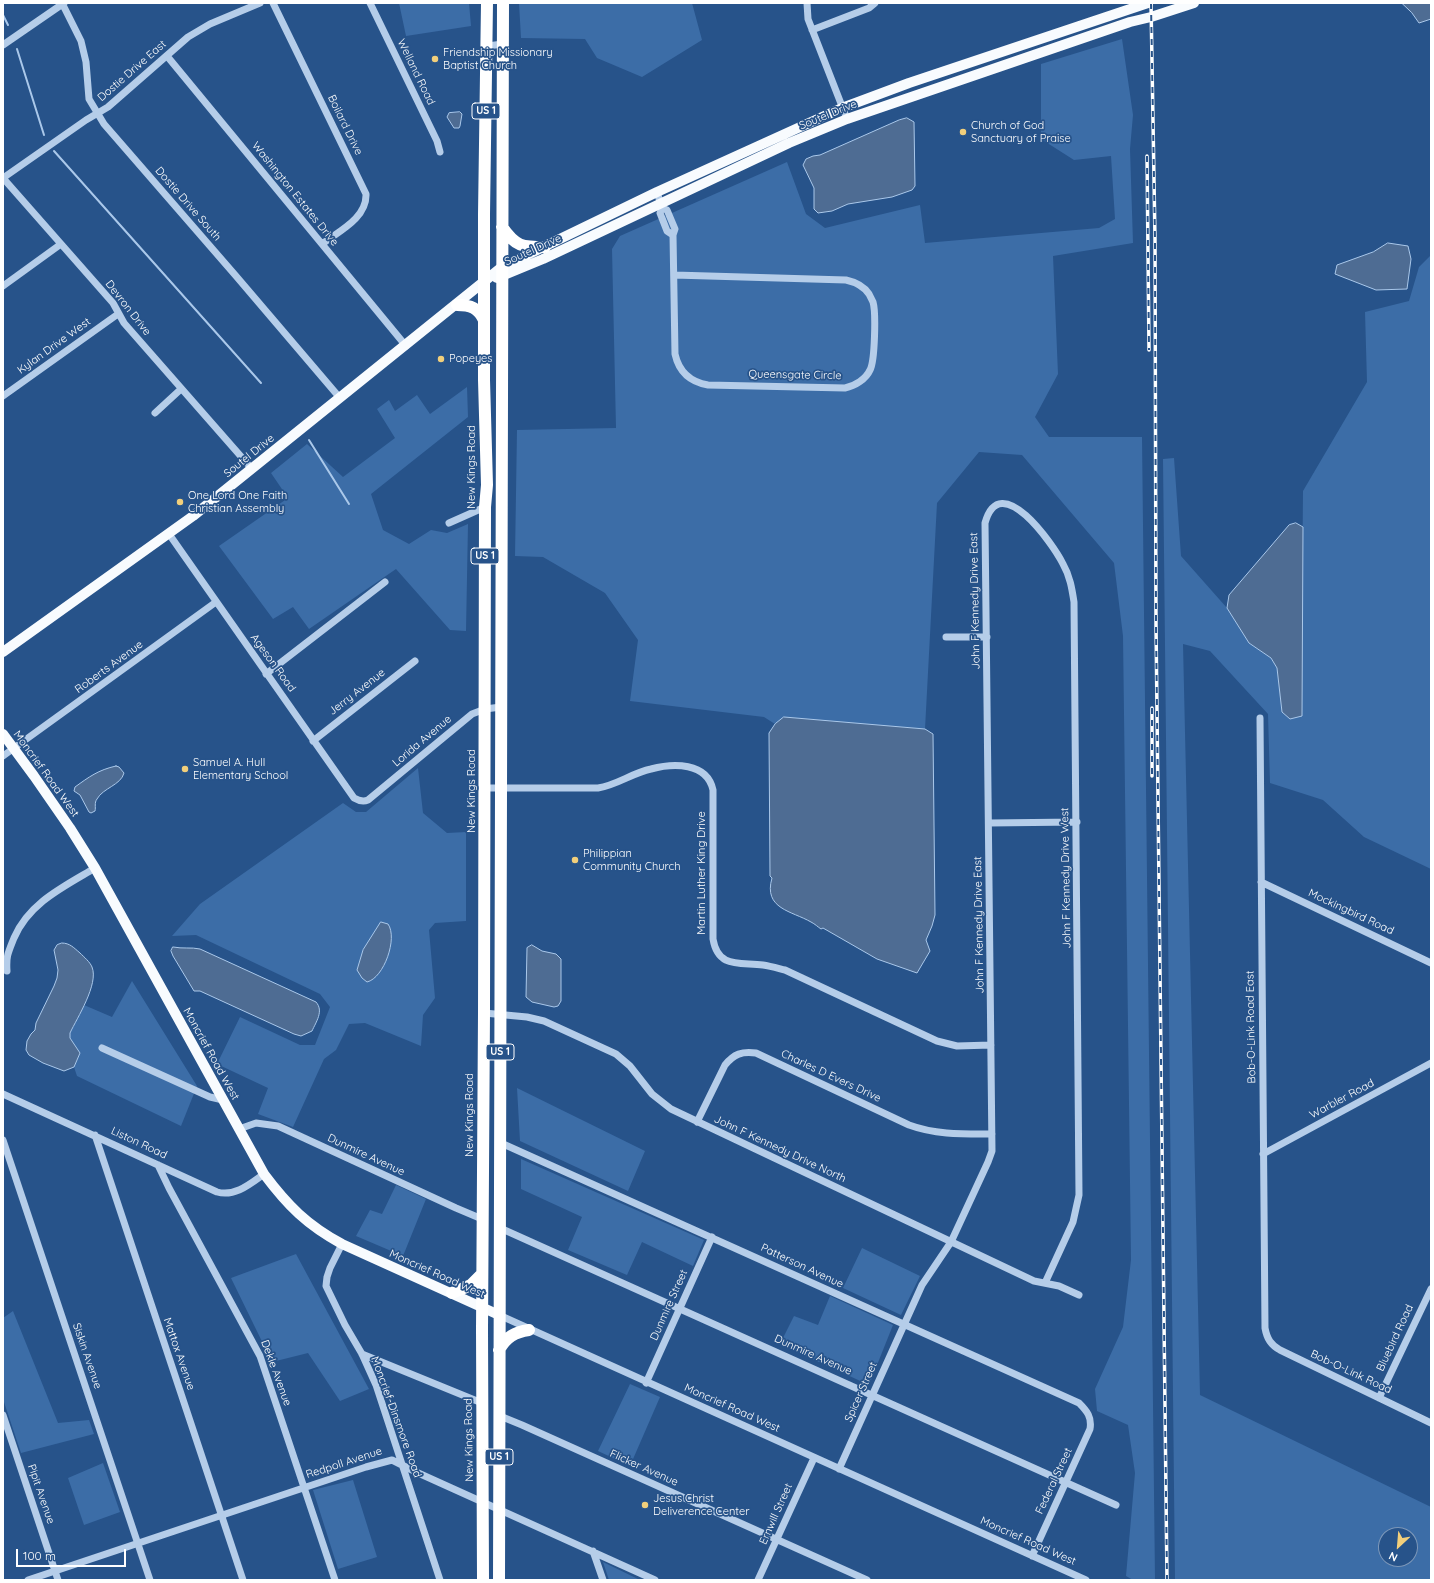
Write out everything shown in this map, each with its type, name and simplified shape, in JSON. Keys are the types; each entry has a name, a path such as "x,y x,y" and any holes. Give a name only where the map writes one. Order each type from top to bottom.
{"highway":[{"name":"New Kings Road","path":"483,1580 482,1219 485,507 487,485 484,283 487,3"},
{"name":"US 1","path":"499,1580 503,3"},
{"path":"502,227 515,243 524,247 545,247"},
{"path":"457,305 468,305 476,308 484,320"},
{"path":"452,1293 471,1285 482,1274"},
{"path":"500,1350 503,1342 510,1337 519,1332 529,1330"}],"main road":[{"name":"Soutel Drive","path":"3,652 169,534 484,283 545,247 657,192 842,108 909,83 1148,3"},
{"name":"Soutel Drive","path":"502,272 661,206 789,143 847,119 1130,22 1194,3"},
{"name":"Moncrief Road West","path":"3,734 70,828 95,868 264,1174 280,1195 293,1210 324,1235 499,1315"}],"street":[{"path":"3,45 63,3"},
{"name":"Dostie Drive South","path":"63,3 81,41 86,62 90,99 97,114 104,124 340,398"},
{"name":"Dostie Drive East","path":"3,178 86,120 108,107 188,36 210,24 260,3"},
{"name":"Boilard Drive","path":"273,3 366,194 366,202 362,211 322,244"},
{"name":"Welland Road","path":"370,3 437,141 440,152"},
{"path":"807,3 808,19 847,119"},
{"path":"812,30 869,8 875,3"},
{"path":"487,46 503,44"},
{"name":"Washington Estates Drive","path":"167,56 406,346"},
{"name":"Devron Drive","path":"3,178 113,303 124,323 252,469"},
{"name":"Queensgate Circle","path":"657,192 661,206 667,210 675,229 673,235 675,354 681,371 699,383 708,385 845,388 851,387 857,383 870,371 873,362 873,302 869,293 855,282 846,280 674,275"},
{"path":"3,286 61,244"},
{"name":"Kylan Drive West","path":"3,396 118,314"},
{"path":"155,413 182,389"},
{"path":"487,485 502,489"},
{"name":"John F Kennedy Drive West","path":"995,507 1007,503 1012,505 1022,512 1050,543 1065,566 1074,602 1079,1195 1073,1222 1045,1283"},
{"path":"449,523 485,507"},
{"name":"John F Kennedy Drive East","path":"904,1324 922,1285 951,1242 991,1156 986,523 990,510 995,507"},
{"name":"Ageson Road","path":"169,534 313,741 354,798 361,801"},
{"path":"266,674 384,582"},
{"name":"Roberts Avenue","path":"3,756 216,602"},
{"path":"946,637 987,637"},
{"name":"Jerry Avenue","path":"313,741 415,661"},
{"name":"Lorida Avenue","path":"361,801 368,800 472,714 485,709 501,707"},
{"name":"Bob-O-Link Road East","path":"1260,718 1263,1154 1266,1335"},
{"name":"Martin Luther King Drive","path":"485,788 598,788 609,786 639,773 660,767 690,767 698,769 709,779 713,790 713,939 714,947 718,954 724,959 738,964 762,965 785,970 937,1041 957,1046 991,1046"},
{"path":"989,823 1077,822"},
{"path":"7,971 6,957 16,932 26,917 38,904 54,892 95,868"},
{"name":"Mockingbird Road","path":"1261,882 1431,963"},
{"name":"John F Kennedy Drive North","path":"484,1013 527,1017 544,1021 616,1054 630,1066 652,1094 661,1103 671,1109 1034,1281 1060,1286 1079,1295"},
{"path":"102,1048 210,1097 223,1100"},
{"name":"Charles D Evers Drive","path":"698,1122 725,1065 731,1058 739,1053 748,1052 756,1053 915,1128 940,1133 992,1134"},
{"name":"Warbler Road","path":"1263,1154 1431,1064"},
{"name":"Liston Road","path":"3,1094 224,1194 238,1191 264,1174"},
{"name":"Dunmire Avenue","path":"239,1129 256,1122 278,1126 482,1219"},
{"name":"Mattox Avenue","path":"94,1135 243,1580"},
{"name":"Siskin Avenue","path":"3,1140 150,1580"},
{"name":"Patterson Avenue","path":"501,1143 1079,1403 1090,1415"},
{"name":"Dekle Avenue","path":"158,1165 255,1345 335,1580"},
{"name":"Dunmire Avenue","path":"500,1228 1116,1505"},
{"name":"Dunmire Street","path":"646,1383 712,1237"},
{"name":"Moncrief-Dinsmore Road","path":"342,1244 328,1273 326,1286 345,1325 362,1354 376,1385 440,1580"},
{"name":"Bluebird Road","path":"1379,1398 1431,1289"},
{"name":"Moncrief Road West","path":"499,1315 646,1383 1086,1580"},
{"name":"Spicer Street","path":"839,1469 904,1324"},
{"name":"Bob-O-Link Road","path":"1266,1335 1270,1342 1280,1350 1431,1422"},
{"path":"362,1354 482,1403"},
{"name":"Pipit Avenue","path":"3,1415 58,1580"},
{"name":"Federal Street","path":"1032,1556 1090,1429 1090,1415"},
{"name":"Flicker Avenue","path":"500,1416 867,1580"},
{"name":"Ernwill Street","path":"758,1580 814,1458"},
{"name":"Redpoll Avenue","path":"28,1580 392,1460 655,1580"},
{"path":"593,1551 603,1580"}],"shaded area":[{"path":"399,3 469,3 471,26 406,36"},
{"path":"519,3 692,3 702,40 642,77 597,58 585,39 521,38"},
{"path":"1402,3 1431,3 1431,19 1419,23"},
{"path":"1122,39 1133,115 1130,149 1133,243 1053,256 1058,374 1035,417 1049,437 1142,437 1155,1580 1133,1580 1126,1576 1135,1473 1128,1425 1097,1411 1095,1389 1123,1327 1131,1260 1123,636 1114,563 1022,455 979,452 937,503 925,729 784,718 775,724 764,717 630,701 638,640 605,593 543,557 515,556 517,430 616,428 612,249 620,236 787,162 806,214 825,228 920,205 925,243 1099,228 1115,219 1111,156 1074,160 1041,139 1041,64"},
{"path":"460,112 462,114 460,126 459,128 454,128 447,117 449,113"},
{"path":"907,118 914,122 915,186 912,190 892,197 848,204 832,211 818,213 814,209 814,188 803,165 806,159 820,155 899,120"},
{"path":"1388,243 1408,246 1411,259 1407,289 1376,290 1335,274 1337,265 1373,252"},
{"path":"1431,255 1431,869 1364,837 1323,800 1270,783 1268,714 1210,651 1183,644 1200,1395 1431,1507 1431,1580 1175,1580 1163,459 1174,458 1181,556 1227,608 1249,643 1271,658 1277,668 1282,712 1301,716 1303,491 1367,382 1365,312 1409,301 1419,267"},
{"path":"467,387 468,417 371,494 383,530 409,544 431,530 447,533 468,524 466,631 450,630 396,569 309,629 293,607 273,619 219,546 288,498 271,473 307,444 343,477 395,438 377,409 389,400 395,411 417,395 430,414"},
{"path":"1296,523 1303,527 1302,716 1290,719 1282,712 1277,668 1271,658 1249,643 1227,608 1229,595 1289,525"},
{"path":"784,717 925,729 933,734 935,915 926,940 930,951 917,973 877,959 823,928 821,929 804,918 781,908 775,903 770,888 772,878 770,876 769,733 775,724"},
{"path":"116,766 119,767 124,773 122,777 116,784 100,795 96,802 95,811 91,813 89,812 80,795 74,791 75,787 89,777"},
{"path":"418,768 423,813 447,833 466,832 466,921 435,923 429,930 435,998 423,1015 421,1046 365,1023 349,1024 336,1050 324,1059 293,1127 258,1114 268,1088 217,1064 240,1017 300,1045 315,1045 330,1007 320,994 196,935 172,936 200,904 343,803 356,812 366,812"},
{"path":"381,922 388,924 391,930 388,957 379,973 367,982 362,978 357,970 363,950"},
{"path":"62,943 72,946 85,958 92,967 93,974 90,991 70,1033 70,1038 80,1053 74,1067 64,1071 43,1063 29,1055 26,1050 27,1041 35,1030 36,1023 57,978 58,970 54,950 57,945"},
{"path":"532,945 542,951 556,954 561,959 561,1001 558,1006 554,1007 532,1002 526,997 527,948"},
{"path":"173,947 200,949 316,1002 319,1013 312,1031 301,1036 294,1034 200,991 194,991 173,956 171,951"},
{"path":"132,981 197,1086 181,1126 77,1076 74,1067 80,1053 70,1038 70,1033 84,1005 112,1017"},
{"path":"517,1088 645,1151 628,1191 520,1141"},
{"path":"521,1159 704,1240 693,1266 642,1242 627,1275 568,1250 582,1217 521,1189"},
{"path":"396,1185 426,1199 403,1256 356,1236 370,1210 382,1214"},
{"path":"862,1248 920,1276 901,1315 843,1288"},
{"path":"296,1254 369,1389 340,1401 308,1353 272,1362 231,1278"},
{"path":"830,1296 893,1325 869,1385 780,1344 794,1316 818,1325"},
{"path":"13,1311 58,1423 89,1420 94,1434 21,1453 3,1399 3,1318"},
{"path":"630,1384 660,1397 630,1466 598,1451"},
{"path":"103,1463 120,1512 84,1525 68,1478"},
{"path":"353,1480 377,1557 338,1569 313,1490"},
{"path":"603,1562 640,1580 609,1580"}],"waterway":[{"path":"3,15 8,25"},
{"path":"17,49 44,135"},
{"path":"54,151 261,383"},
{"path":"309,440 349,504"}],"railway":[{"path":"1151,3 1155,239 1156,625 1167,1580"},
{"path":"1147,156 1149,350"},
{"path":"1152,708 1152,776"}],"place":[{"name":"Friendship Missionary Baptist Church","path":"435,59"},
{"name":"Church of God Sanctuary of Praise","path":"963,132"},
{"name":"Popeyes","path":"441,359"},
{"name":"One Lord One Faith Christian Assembly","path":"180,502"},
{"name":"Samuel A. Hull Elementary School","path":"185,769"},
{"name":"Philippian Community Church","path":"575,860"},
{"name":"Jesus Christ Deliverence Center","path":"645,1505"}]}
